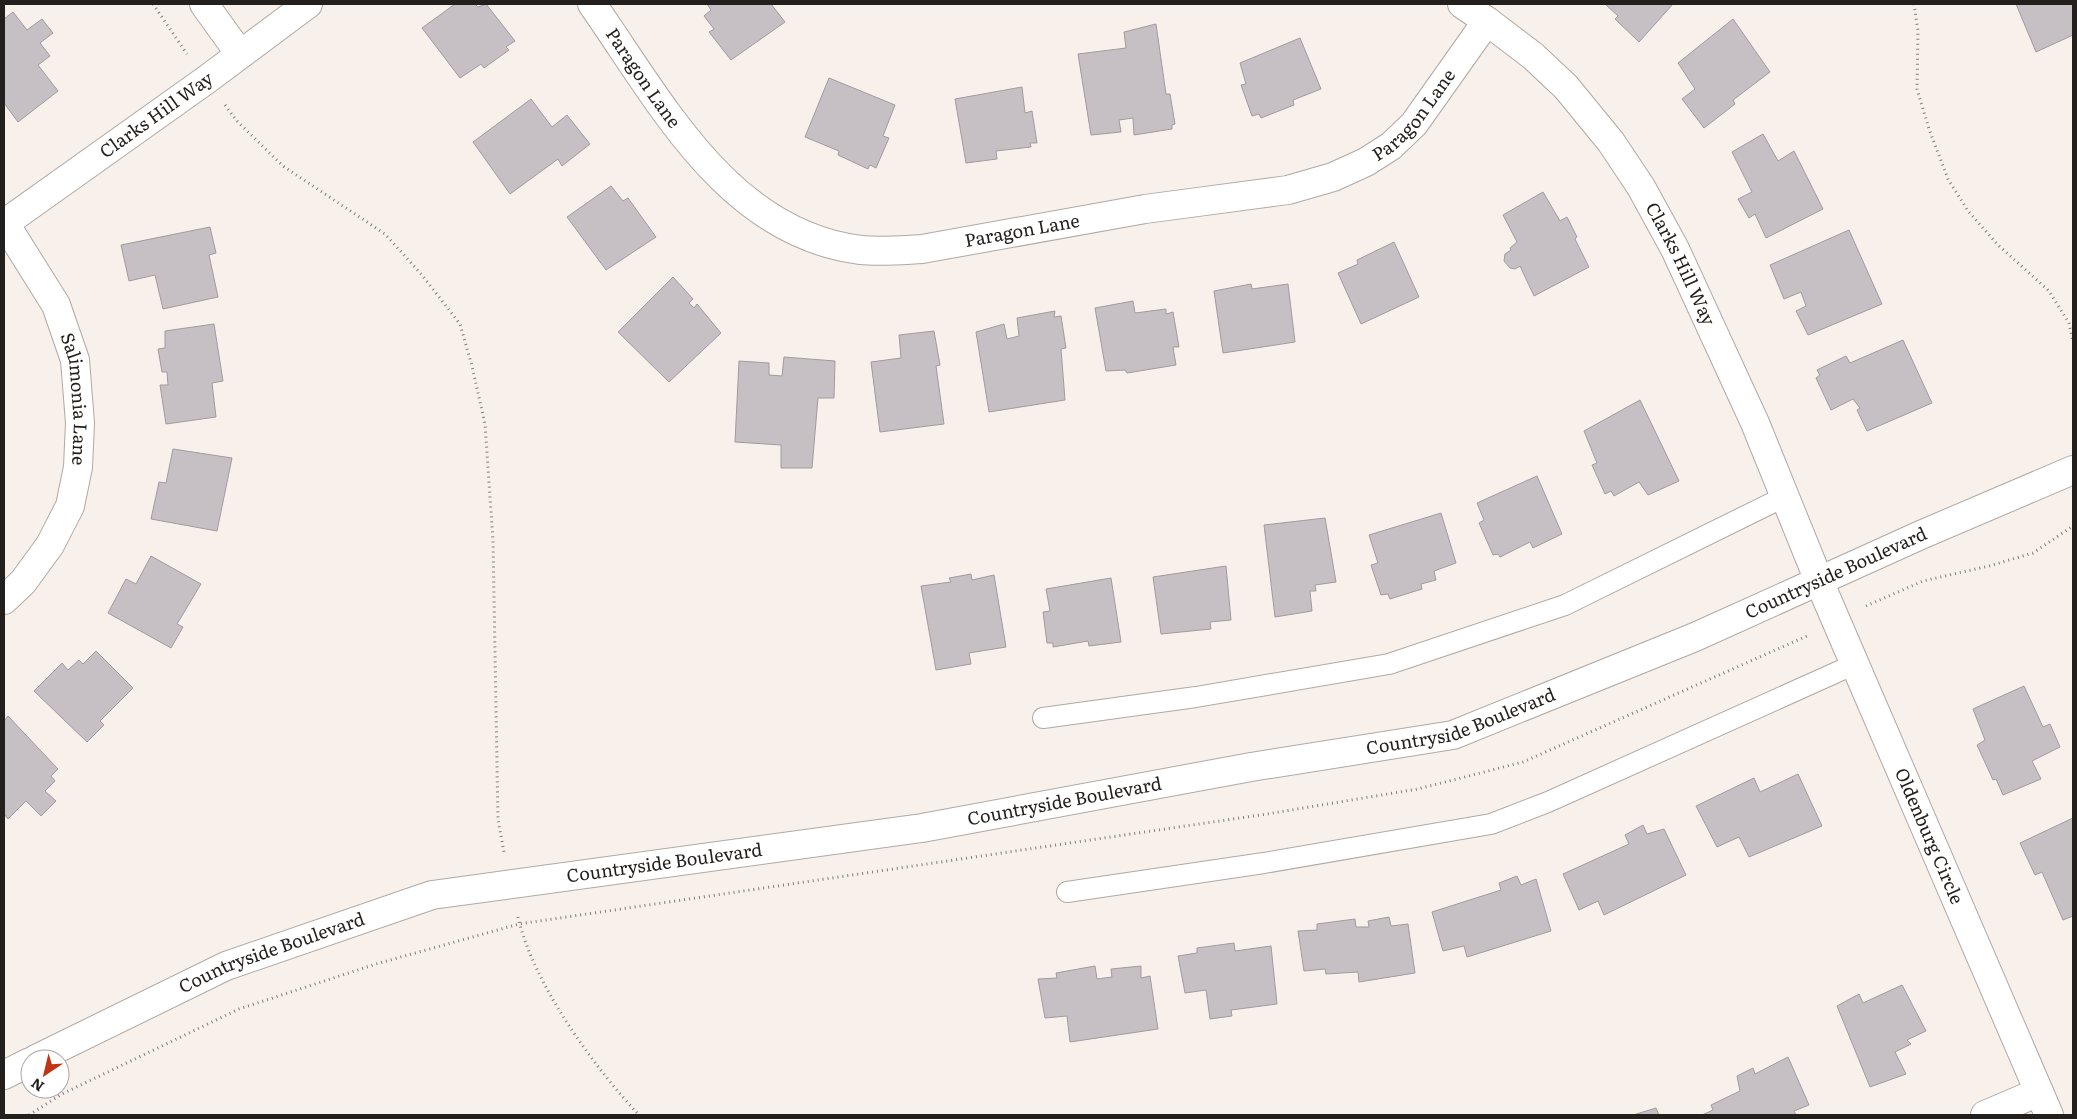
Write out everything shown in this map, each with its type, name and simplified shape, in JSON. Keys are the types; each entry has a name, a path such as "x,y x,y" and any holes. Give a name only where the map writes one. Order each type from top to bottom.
{"street":[{"path":"204,4 240,54"},
{"name":"Clarks Hill Way","path":"4,222 206,80 308,4"},
{"name":"Paragon Lane","path":"592,4 683,135 711,168 742,197 788,228 832,244 861,250 884,251 922,249 1145,210 1288,190 1333,177 1366,162 1391,146 1414,124 1487,21"},
{"name":"Clarks Hill Way","path":"1462,4 1533,56 1566,87 1610,142 1641,187 1675,249 1755,423 1819,580"},
{"name":"Salimonia Lane","path":"4,222 56,305 75,360 80,423 78,467 70,506 50,545 23,582 4,600"},
{"name":"Countryside Boulevard","path":"56,1049 226,966 432,896 922,828 1251,767 1453,735 1695,636 1923,534 2073,470"},
{"name":"Oldenburg Circle","path":"1819,580 2044,1104 1985,1115"},
{"path":"4,1075 20,1067"}],"lane":[{"path":"1043,718 1196,697 1389,664 1565,605 1786,496"},
{"path":"1067,892 1264,863 1491,824 1548,802 1855,664"}],"path":[{"path":"153,4 236,120 283,166 385,234 422,275 460,324 485,424 493,541 498,820 510,885 520,924 533,960 555,1000 584,1048 639,1115"},
{"path":"1914,4 1918,31 1916,89 1948,179 1968,211 1997,244 2049,292 2069,322 2073,342"}],"building":[{"path":"455,4 475,4 478,7 486,4 515,41 506,47 509,50 484,68 481,64 460,78 422,28"},
{"path":"707,4 771,4 785,22 731,60 709,32 714,29 704,16 711,10"},
{"path":"1605,4 1673,4 1639,42 1615,19 1618,16"},
{"path":"2016,4 2073,4 2073,35 2036,52"},
{"path":"13,12 27,30 42,19 53,33 40,43 50,56 38,65 58,91 18,122 4,103 4,19"},
{"path":"1733,19 1770,72 1733,100 1735,104 1704,128 1682,99 1695,89 1678,63"},
{"path":"1156,24 1166,94 1170,94 1175,124 1172,125 1172,129 1134,135 1133,118 1119,120 1121,132 1091,135 1078,54 1126,48 1124,32"},
{"path":"1300,38 1321,89 1293,100 1294,105 1261,118 1259,114 1252,116 1241,85 1246,84 1240,63"},
{"path":"829,78 895,105 883,136 889,138 876,168 870,165 868,169 838,155 839,151 805,137"},
{"path":"1022,87 1025,113 1032,111 1037,143 1030,143 1031,147 996,151 997,159 966,163 955,99"},
{"path":"531,99 552,127 567,115 590,144 562,166 558,159 510,194 473,142"},
{"path":"1763,134 1778,161 1794,151 1823,209 1766,238 1755,214 1749,218 1738,199 1752,192 1732,152"},
{"path":"611,186 623,201 628,198 656,237 606,270 567,217"},
{"path":"1543,192 1560,221 1567,217 1577,237 1575,239 1589,267 1534,296 1520,266 1515,269 1510,268 1504,261 1505,254 1517,242 1503,215"},
{"path":"210,227 216,253 209,255 218,297 163,309 155,275 129,281 121,245"},
{"path":"1849,230 1882,304 1808,335 1796,311 1806,306 1801,292 1784,299 1770,265"},
{"path":"1394,242 1419,297 1361,324 1338,273 1358,264 1357,260"},
{"path":"673,277 693,299 689,303 694,308 697,304 721,333 669,382 618,332"},
{"path":"1251,284 1252,289 1288,284 1295,342 1223,353 1214,291"},
{"path":"1133,301 1135,313 1166,309 1166,314 1173,312 1179,347 1173,347 1176,365 1127,373 1125,370 1106,371 1095,308"},
{"path":"1055,311 1054,317 1061,316 1066,348 1061,349 1065,400 989,412 976,332 1004,324 1007,339 1019,336 1017,318"},
{"path":"214,324 223,381 212,383 216,417 166,424 160,385 168,385 167,372 162,372 158,349 165,348 165,331"},
{"path":"934,331 940,365 936,366 944,424 880,432 871,362 901,358 899,335"},
{"path":"1903,340 1932,403 1867,431 1857,410 1860,408 1853,399 1831,410 1816,378 1820,375 1817,370 1846,356 1850,363"},
{"path":"784,357 835,361 834,398 818,398 812,468 781,468 781,445 735,442 739,361 769,363 769,375 782,376"},
{"path":"1640,400 1679,481 1648,495 1639,482 1614,496 1611,491 1605,494 1592,465 1597,463 1584,431"},
{"path":"173,449 232,458 217,531 151,519 159,482 166,483"},
{"path":"1537,476 1562,534 1533,548 1530,542 1500,557 1498,554 1493,555 1479,523 1484,520 1477,503"},
{"path":"1441,513 1456,563 1434,571 1436,580 1421,584 1422,589 1390,599 1388,594 1381,595 1371,565 1378,563 1369,535"},
{"path":"1325,518 1336,582 1315,585 1316,591 1310,591 1312,611 1275,617 1264,525"},
{"path":"151,556 201,584 177,624 183,627 171,648 108,613 126,579 136,584"},
{"path":"1226,566 1231,620 1210,622 1211,629 1161,634 1153,577"},
{"path":"971,574 972,580 994,575 1006,647 969,653 971,664 936,670 921,586 951,582 949,578"},
{"path":"1111,578 1121,642 1089,646 1088,641 1053,647 1053,643 1047,643 1043,612 1050,611 1046,589"},
{"path":"96,651 133,688 100,721 104,725 87,742 34,691 62,663 68,670 79,660 83,664"},
{"path":"2024,686 2043,727 2050,724 2060,747 2032,761 2041,779 2003,795 1996,779 1993,780 1977,745 1985,740 1973,709"},
{"path":"8,716 58,769 51,776 55,781 45,791 56,801 41,816 26,801 8,819 4,814 4,721"},
{"path":"1798,774 1822,826 1749,857 1739,837 1717,847 1696,806 1754,778 1760,792"},
{"path":"2073,818 2073,916 2063,920 2042,872 2035,875 2020,843"},
{"path":"1643,825 1647,834 1664,829 1686,875 1604,915 1598,901 1579,910 1563,874 1629,844 1625,835"},
{"path":"1517,876 1521,885 1536,879 1551,931 1467,957 1464,946 1443,951 1432,912 1501,890 1499,883"},
{"path":"1389,917 1391,926 1408,924 1415,973 1359,982 1358,972 1326,974 1325,969 1304,971 1298,931 1317,930 1317,924 1355,919 1356,927 1369,927 1368,921"},
{"path":"1234,943 1235,951 1271,946 1277,1004 1231,1010 1232,1016 1210,1019 1206,990 1185,993 1178,956 1197,953 1197,948"},
{"path":"1095,966 1097,979 1112,977 1111,969 1141,966 1141,978 1150,976 1158,1029 1070,1042 1067,1016 1045,1018 1038,979 1057,978 1056,973"},
{"path":"1902,985 1926,1031 1907,1040 1911,1044 1895,1052 1906,1074 1870,1087 1837,1006 1859,994 1863,1003"},
{"path":"1788,1057 1809,1105 1794,1111 1796,1115 1702,1115 1713,1110 1711,1105 1740,1091 1737,1076 1753,1068 1755,1074"},
{"path":"1656,1108 1659,1115 1633,1115"}]}
